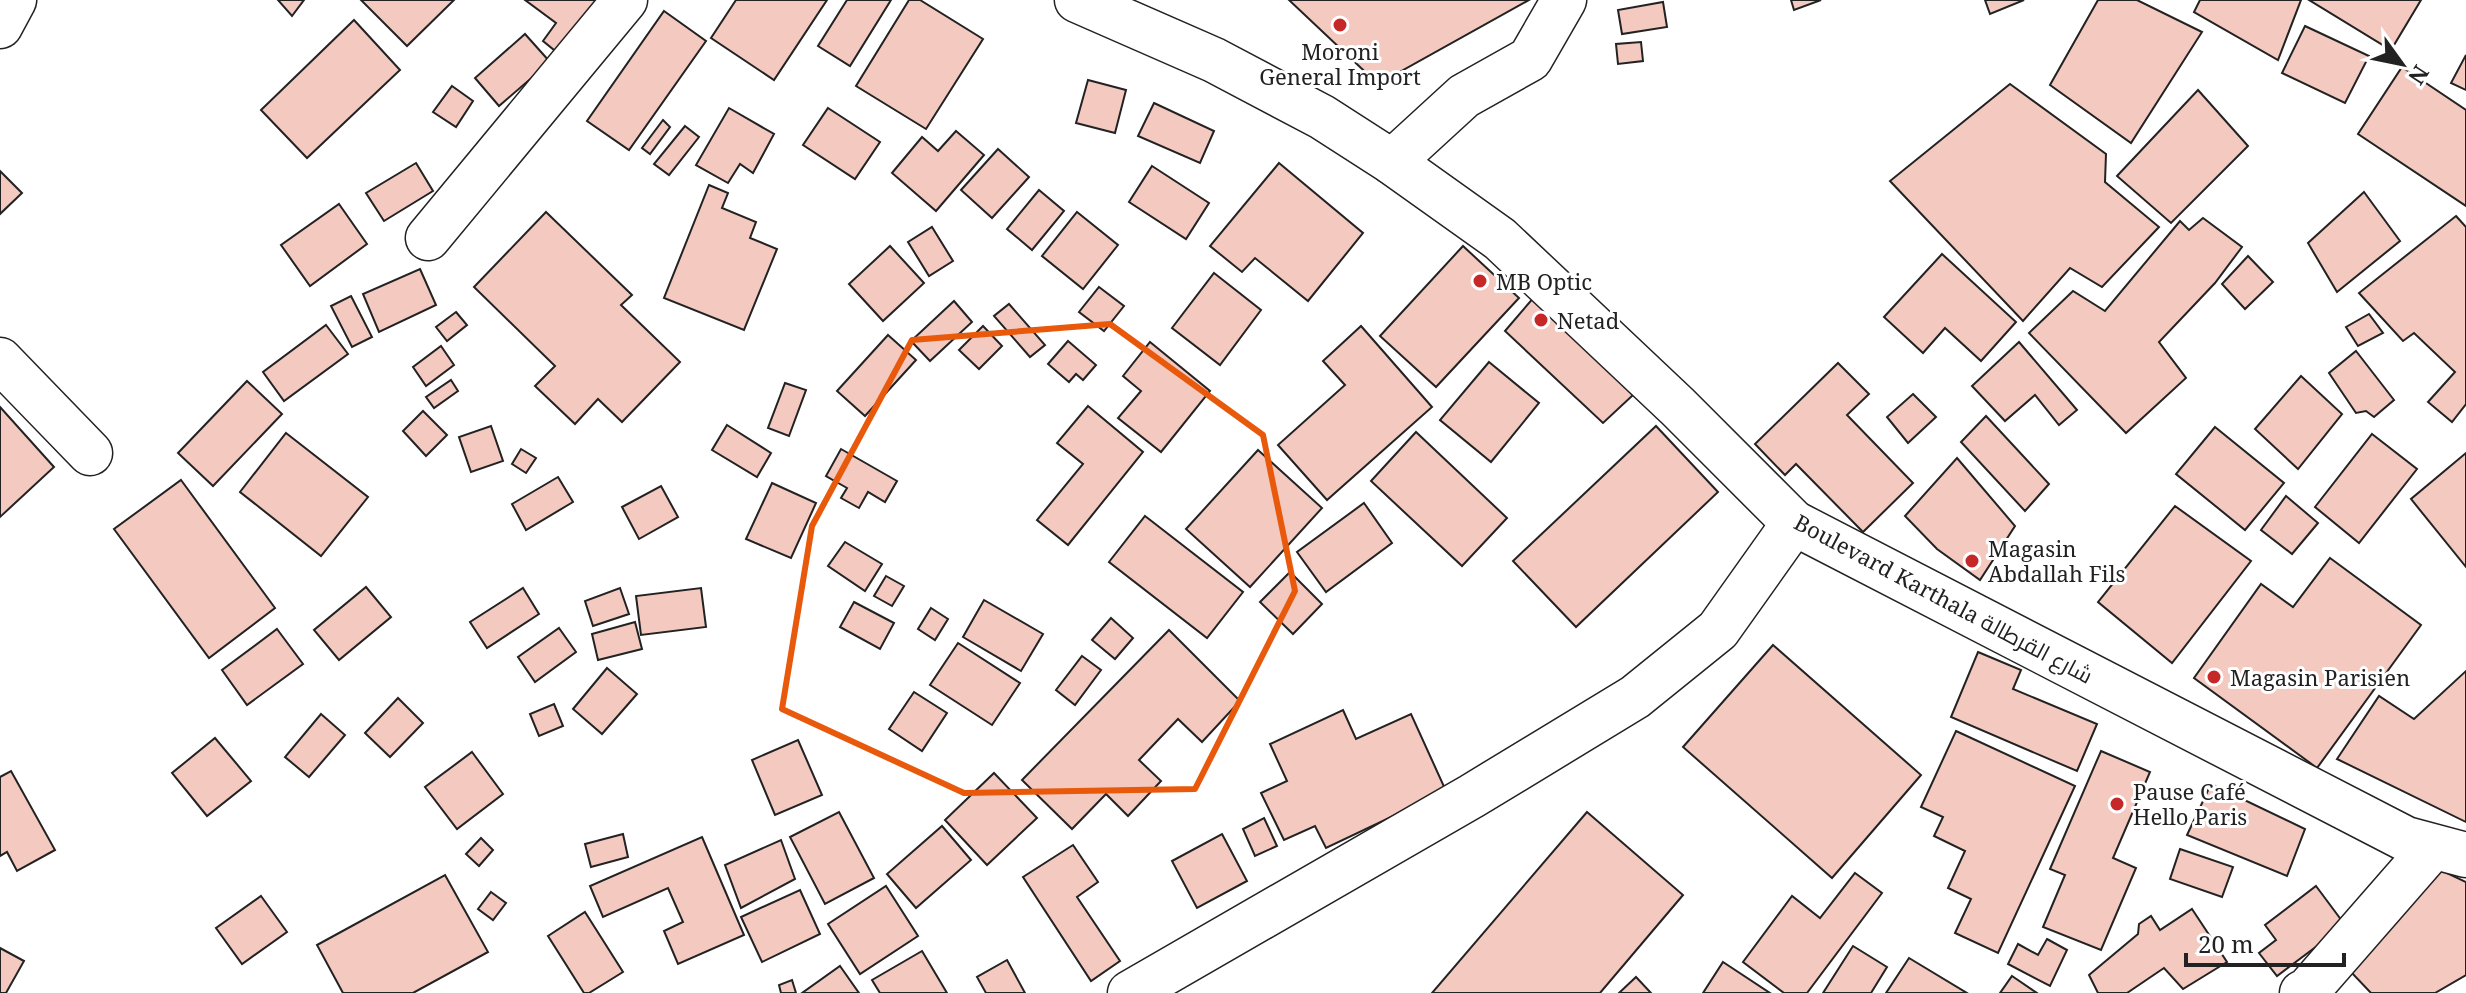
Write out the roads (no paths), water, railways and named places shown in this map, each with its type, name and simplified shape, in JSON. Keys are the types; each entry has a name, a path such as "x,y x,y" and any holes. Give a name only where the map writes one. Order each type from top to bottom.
{"street":[{"path":"0,26 14,0"},
{"path":"428,238 625,0"},
{"name":"Boulevard Karthala شارع القرطالة","path":"1077,0 1214,60 1322,117 1392,162 1500,239 1666,396 1794,523 2406,839 2456,851"},
{"path":"1392,162 1464,96 1530,59 1564,0"},
{"path":"0,360 90,453"},
{"path":"1130,993 1472,796 1635,697 1718,630 1794,523"},
{"path":"2302,993 2456,851"}],"place":[{"name":"Moroni General Import","path":"1340,25"},
{"name":"MB Optic","path":"1480,281"},
{"name":"Netad","path":"1541,320"},
{"name":"Magasin Abdallah Fils","path":"1972,561"},
{"name":"Magasin Parisien","path":"2214,677"},
{"name":"Pause Café Hello Paris","path":"2117,804"}]}
